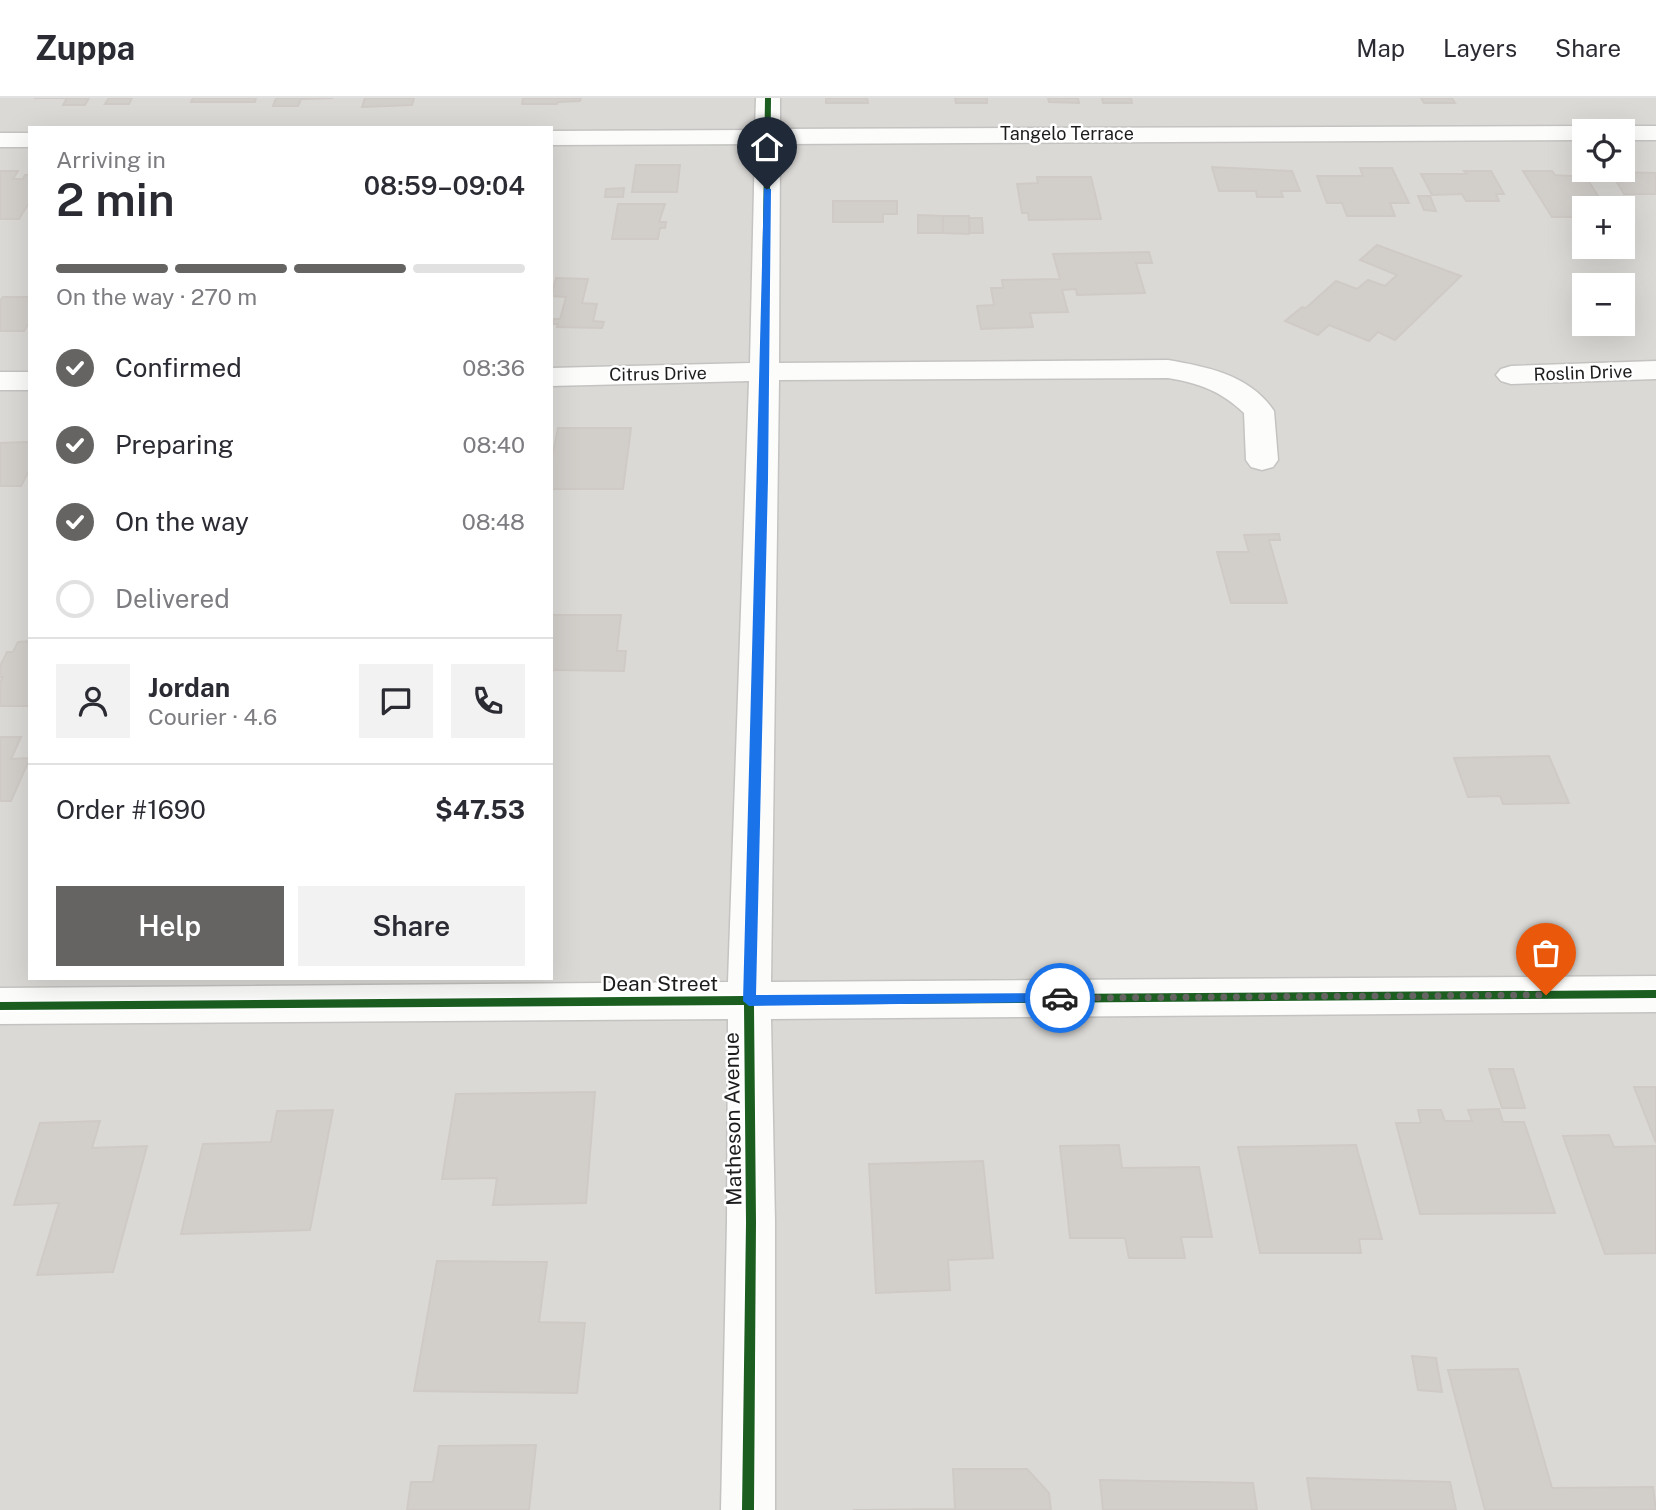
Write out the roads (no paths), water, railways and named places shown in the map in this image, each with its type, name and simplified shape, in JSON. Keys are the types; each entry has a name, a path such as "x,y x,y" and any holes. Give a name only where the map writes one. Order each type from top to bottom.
{"street":[{"name":"Matheson Avenue","path":"748,1510 751,1235 749,1001 768,98"},
{"name":"Tangelo Terrace","path":"553,138 1572,133"},
{"path":"1635,133 1656,133"},
{"path":"0,140 28,140"},
{"name":"Citrus Drive","path":"553,377 1085,367 1178,370 1210,376 1240,391 1259,411 1262,460"},
{"name":"Roslin Drive","path":"1511,375 1656,370"},
{"path":"0,381 28,381"},
{"name":"Dean Street","path":"0,1006 1656,994"}]}
